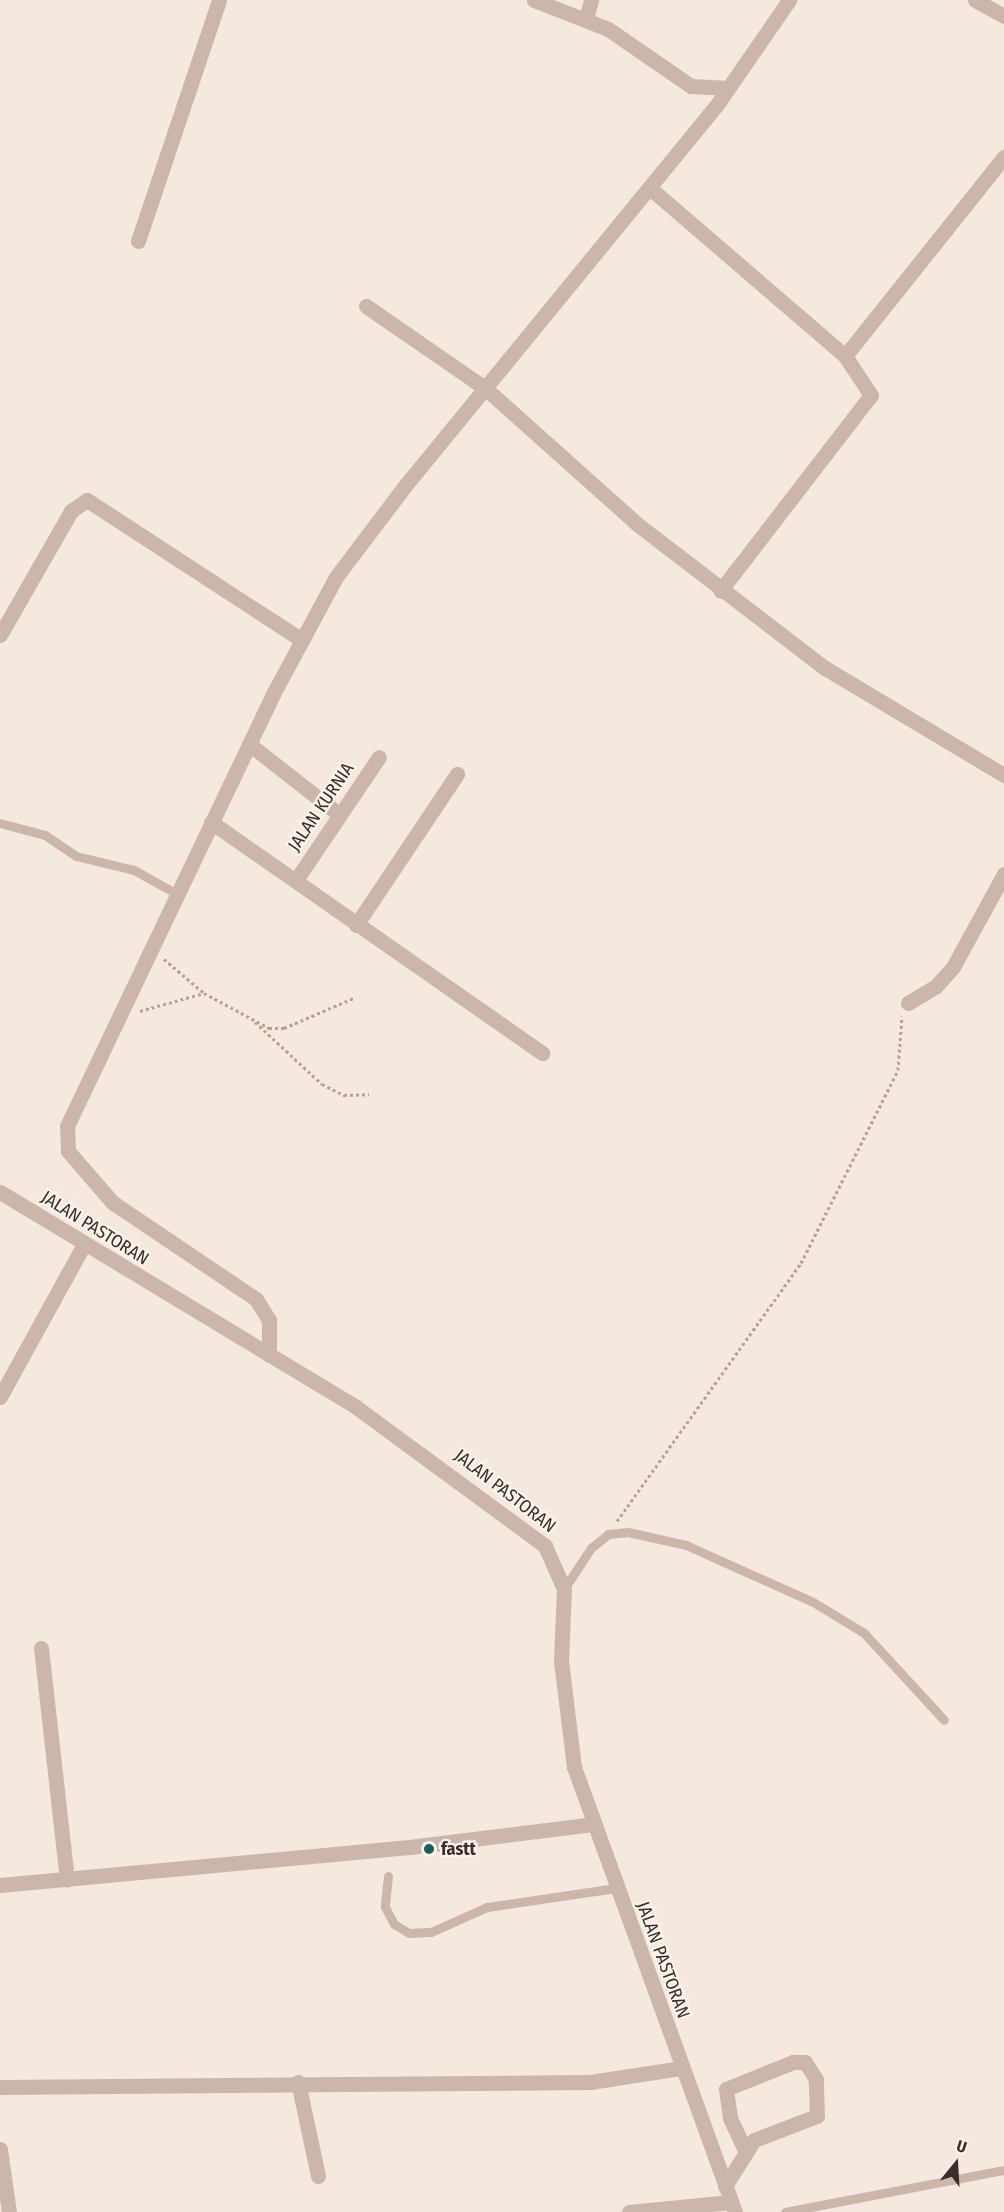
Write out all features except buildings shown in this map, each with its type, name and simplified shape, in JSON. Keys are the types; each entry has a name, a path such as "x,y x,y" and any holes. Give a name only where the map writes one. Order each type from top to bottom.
{"street":[{"path":"138,241 219,0"},
{"path":"534,0 586,19 683,82 725,88"},
{"path":"586,19 591,0"},
{"path":"269,1354 269,1320 256,1299 113,1203 68,1151 67,1126 120,1010 249,744 336,578 485,388 651,189 789,0"},
{"path":"975,0 1004,16"},
{"path":"845,356 1004,157"},
{"path":"651,189 845,356 871,395 720,591"},
{"path":"366,306 485,388 720,591 881,706 1004,775"},
{"path":"0,635 71,510 87,500 302,640"},
{"path":"249,744 340,815"},
{"name":"JALAN KURNIA","path":"296,880 379,757"},
{"path":"356,925 457,774"},
{"path":"211,822 542,1053"},
{"path":"908,1003 936,986 953,967 1004,874"},
{"name":"JALAN PASTORAN","path":"0,1192 83,1246 269,1354 412,1443 511,1516 545,1546 564,1589 564,1705 574,1767 592,1824 733,2207"},
{"path":"0,1397 83,1246"},
{"path":"41,1648 67,1880"},
{"path":"0,1885 67,1880 592,1824"},
{"path":"725,2186 753,2140 817,2116 816,2079 805,2062 793,2062 726,2090 730,2118 745,2150"},
{"path":"0,2088 298,2082 590,2082 682,2068"},
{"path":"298,2082 318,2176"},
{"path":"0,2150 9,2212"},
{"path":"629,2212 733,2207"}],"lane":[{"path":"0,823 45,835 76,856 134,870 177,894"},
{"path":"564,1589 591,1548 608,1534 628,1532 686,1545 813,1602 864,1633 944,1720"},
{"path":"388,1876 385,1906 394,1924 409,1933 431,1932 487,1907 616,1888"},
{"path":"786,2212 1004,2170"}],"path":[{"path":"149,950 204,993 254,1021 322,1084 344,1095 369,1094"},
{"path":"120,1010 146,1010 204,993"},
{"path":"254,1021 284,1028 356,997"},
{"path":"608,1534 801,1263 898,1070 897,1029 908,1003"}],"place":[{"name":"fastt","path":"429,1849"}]}
